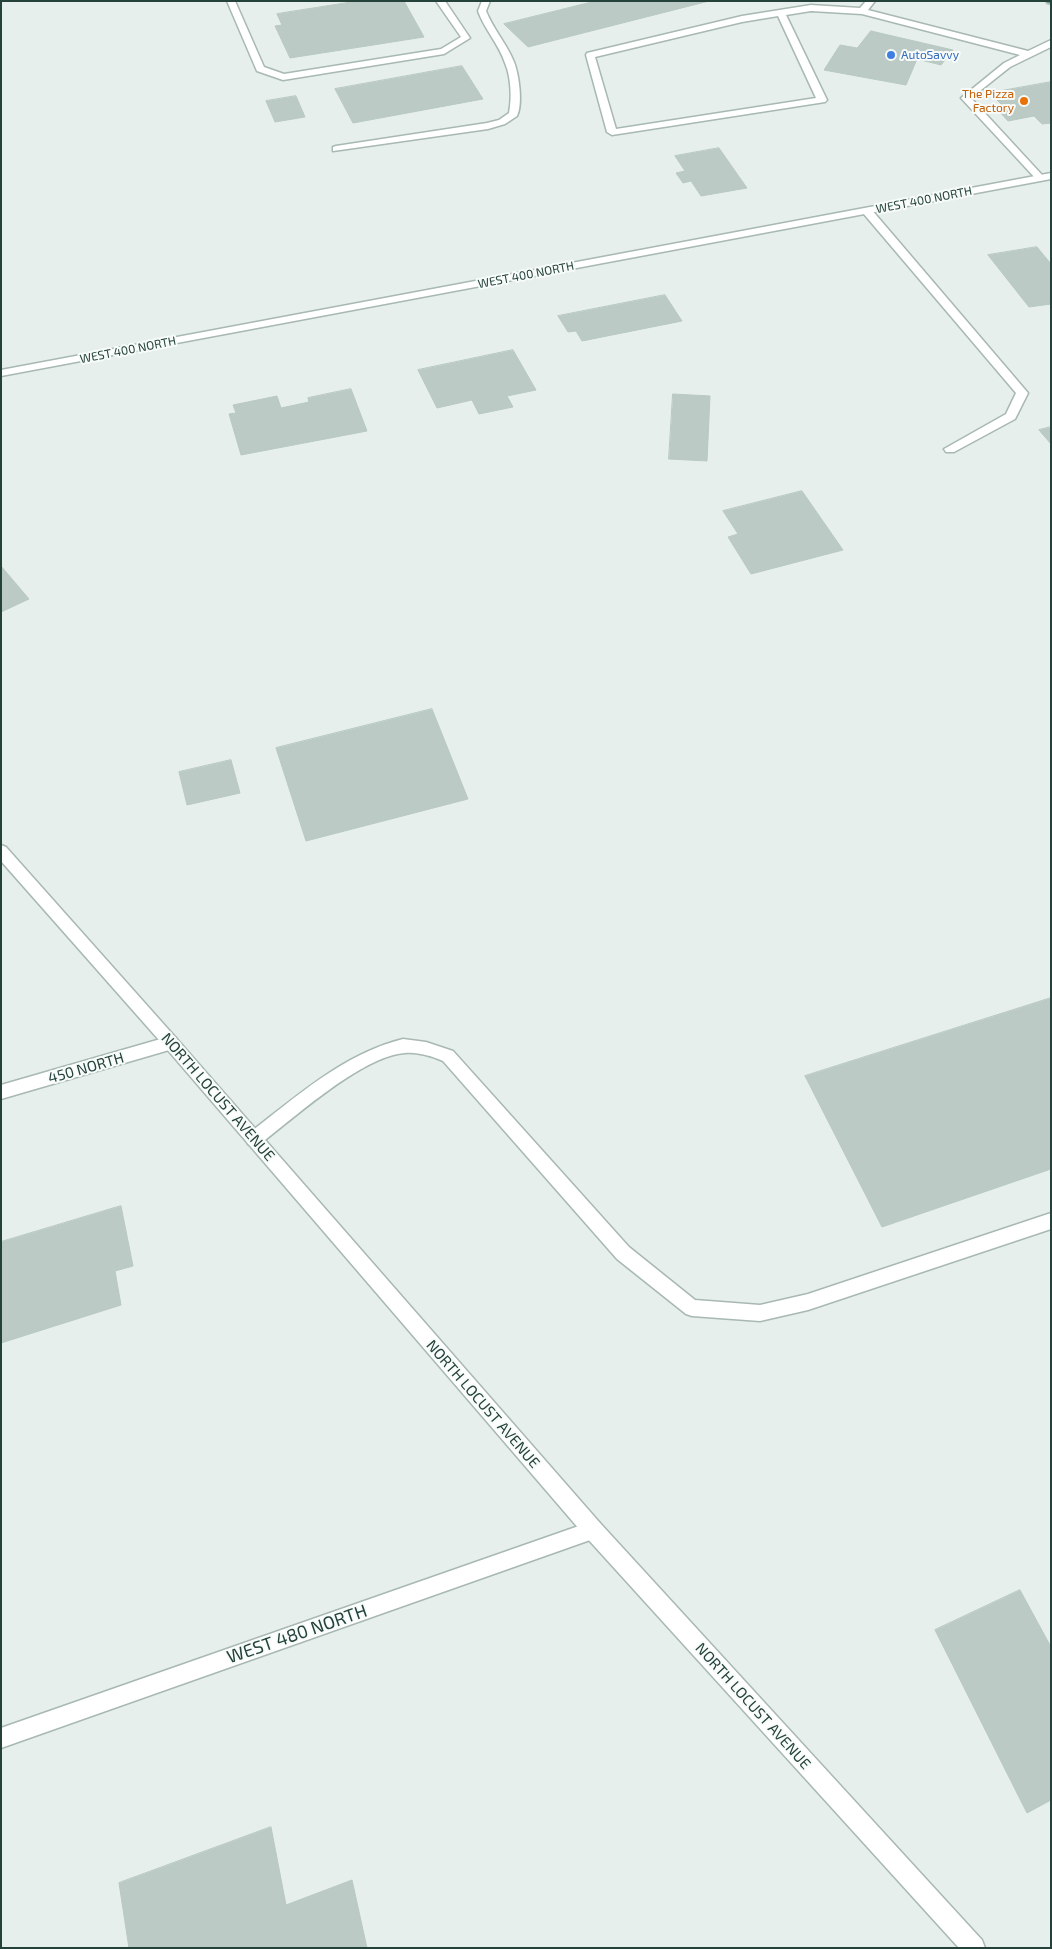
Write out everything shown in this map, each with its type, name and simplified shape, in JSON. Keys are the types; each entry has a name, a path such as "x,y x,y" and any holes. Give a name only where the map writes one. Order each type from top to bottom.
{"street":[{"path":"231,1 260,69 283,77 444,51 466,38 440,1"},
{"path":"336,149 488,126 502,122 514,114 516,100 510,63 484,19 482,11 486,1"},
{"path":"862,11 871,1"},
{"path":"781,13 822,100 612,132 590,55 742,19 811,8 862,11 1028,54"},
{"path":"1040,178 966,98 1007,65 1051,43"},
{"name":"WEST 400 NORTH","path":"1,373 1051,176"},
{"path":"867,211 1022,393 1011,416 950,449"},
{"name":"NORTH LOCUST AVENUE","path":"1,851 172,1043 593,1530 974,1948"},
{"name":"450 NORTH","path":"1,1092 172,1043"},
{"path":"254,1139 334,1079 371,1057 403,1046 430,1049 448,1056 623,1253 692,1308 760,1313 808,1302 1051,1221"},
{"name":"WEST 480 NORTH","path":"1,1738 593,1530"}],"building":[{"path":"358,1 404,1 424,37 290,58 275,26 282,25 277,14"},
{"path":"596,1 709,1 528,47 504,24"},
{"name":"AutoSavvy","path":"871,31 953,50 941,65 917,59 906,85 824,70 840,45 857,48"},
{"path":"462,66 483,99 353,123 335,89"},
{"name":"The Pizza Factory","path":"1051,82 1051,123 1042,124 1034,116 1008,121 998,110 1006,109 990,93"},
{"path":"296,96 305,117 275,122 266,101"},
{"path":"719,148 747,188 701,196 691,181 683,183 676,173 685,171 675,156"},
{"path":"1037,247 1051,264 1051,304 1029,307 988,255"},
{"path":"665,295 682,321 582,341 576,331 568,332 558,316"},
{"path":"513,350 536,390 507,396 513,407 479,414 472,400 437,408 418,370"},
{"path":"351,389 367,431 241,455 229,414 236,413 233,405 277,396 281,408 309,402 308,398"},
{"path":"673,394 710,396 707,461 669,459"},
{"path":"1051,427 1051,444 1039,430"},
{"path":"802,491 843,550 751,574 728,537 738,534 723,511"},
{"path":"1,566 29,599 1,612"},
{"path":"432,709 468,799 306,841 276,748"},
{"path":"231,760 240,793 187,805 179,772"},
{"path":"1051,998 1051,1169 882,1227 805,1076"},
{"path":"121,1206 133,1266 115,1271 121,1305 1,1343 1,1242"},
{"path":"1020,1590 1051,1647 1051,1800 1027,1813 935,1630"},
{"path":"271,1827 286,1905 352,1880 367,1948 129,1948 119,1883"}],"place":[{"name":"AutoSavvy","path":"891,55"},
{"name":"The Pizza Factory","path":"1024,101"}]}
